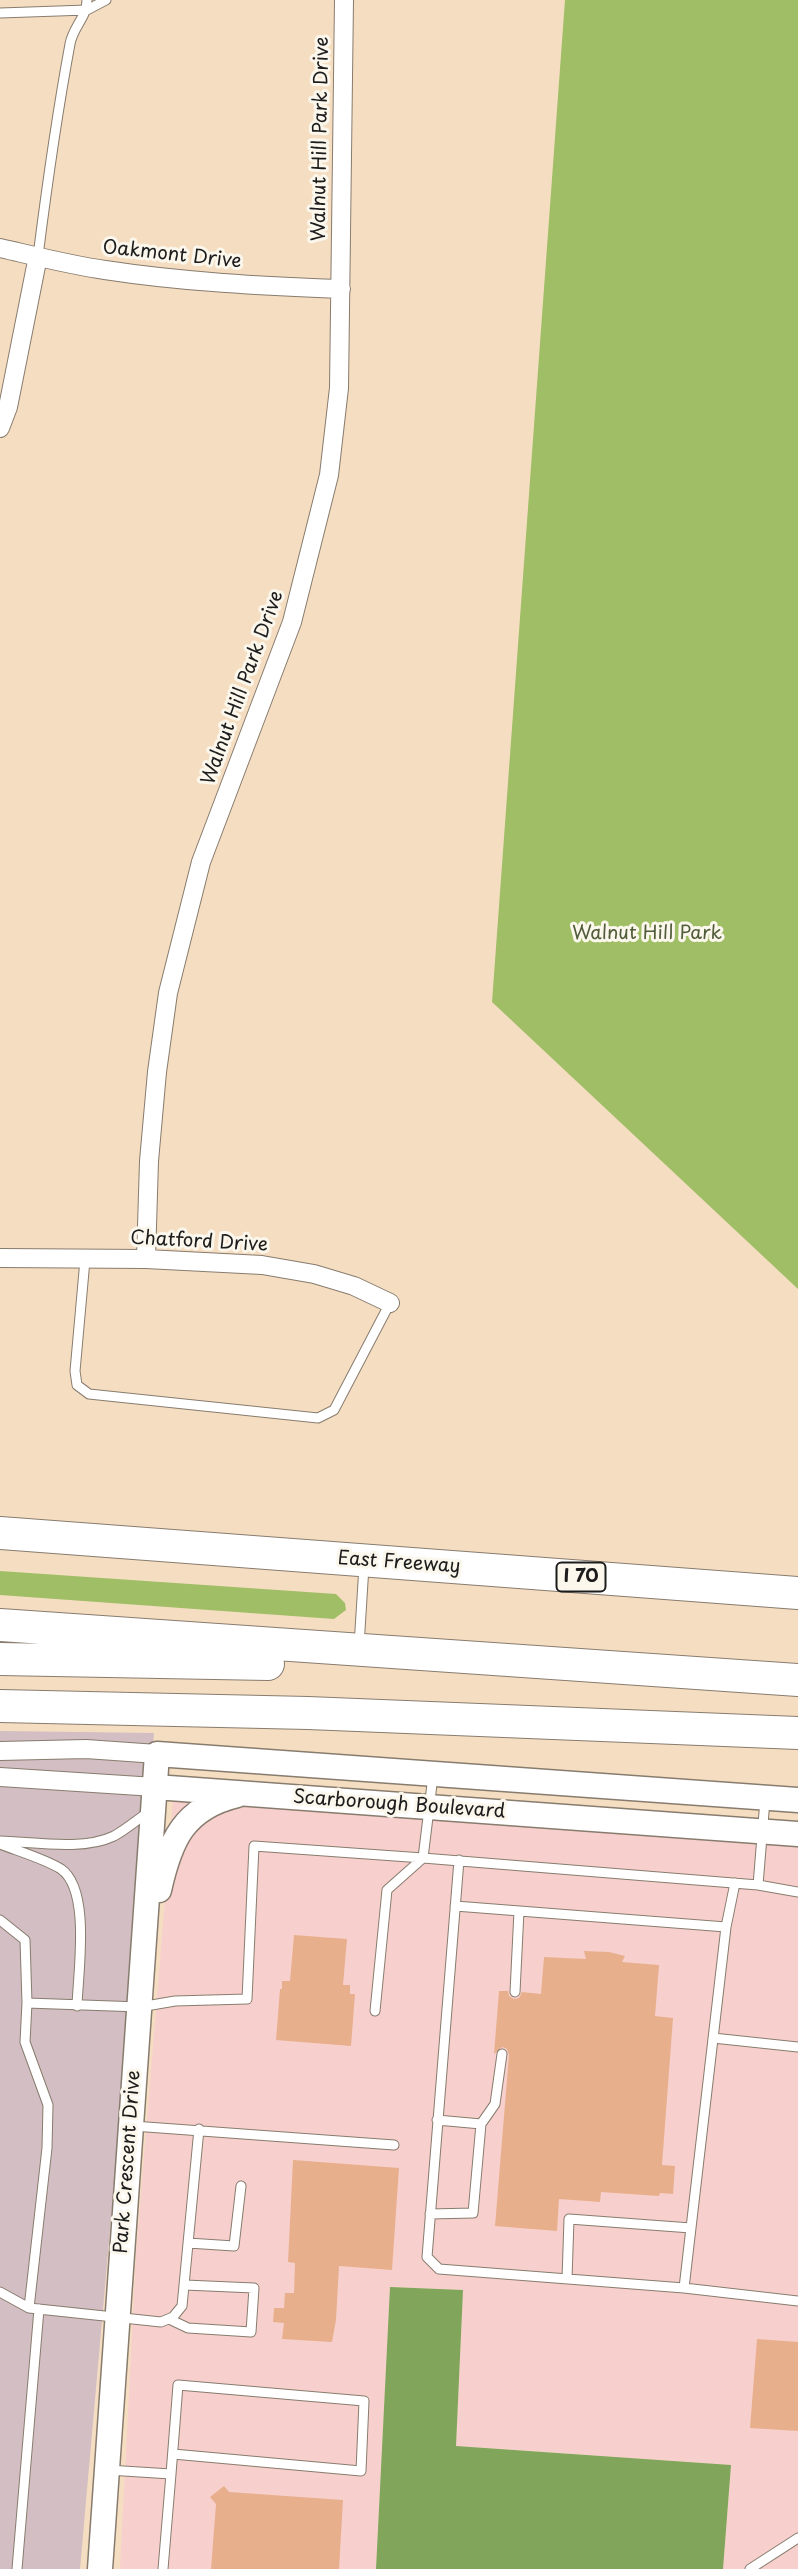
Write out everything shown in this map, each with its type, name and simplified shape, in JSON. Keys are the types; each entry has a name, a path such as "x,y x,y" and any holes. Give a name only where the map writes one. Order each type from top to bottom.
{"highway":[{"name":"East Freeway","path":"0,1531 798,1593"},
{"path":"0,1625 798,1680"},
{"path":"0,1659 265,1664 359,1650"},
{"path":"0,1693 229,1712"},
{"path":"0,1706 309,1713 798,1733"}],"street":[{"name":"Walnut Hill Park Drive","path":"146,1259 149,1161 168,993 201,862 292,622 329,475 340,388 344,0"},
{"name":"Oakmont Drive","path":"0,248 104,270 162,277 341,289"},
{"path":"0,428 8,407 38,256"},
{"name":"Chatford Drive","path":"0,1258 146,1259 262,1265 354,1286 390,1303"},
{"name":"Scarborough Boulevard","path":"0,1751 86,1749 798,1800"},
{"name":"Park Crescent Drive","path":"100,2569 157,1754"},
{"name":"Scarborough Boulevard","path":"0,1777 154,1798 244,1794 798,1834"},
{"path":"143,1959 172,1843 187,1823 205,1809 225,1798 244,1794"}],"lane":[{"path":"0,13 87,5 106,0"},
{"path":"38,256 54,128 72,33 87,5"},
{"path":"85,1260 75,1371 77,1385 89,1394 318,1418 334,1410 390,1303"},
{"path":"359,1650 365,1560"},
{"path":"375,2011 387,1891 423,1858 433,1774"},
{"path":"0,1842 97,1842 119,1833 154,1798"},
{"path":"758,1885 765,1798"},
{"path":"0,1842 62,1870 76,1890 80,1916 77,2006"},
{"path":"27,2003 139,2007 175,2001 247,1999 254,1846 758,1885 798,1892"},
{"path":"459,1860 427,2257 439,2269 684,2288 798,2301"},
{"path":"684,2288 726,1927 734,1883"},
{"path":"455,1906 726,1927"},
{"path":"515,1992 519,1911"},
{"path":"0,1920 26,1940 25,2042 48,2105 17,2569"},
{"path":"713,2038 798,2048"},
{"path":"430,2214 473,2213 481,2124 495,2104 502,2054"},
{"path":"437,2120 481,2124"},
{"path":"131,2126 394,2145"},
{"path":"0,2292 34,2308 161,2322 169,2319 182,2306 199,2129"},
{"path":"188,2243 234,2246 241,2186"},
{"path":"567,2279 569,2219 691,2228"},
{"path":"169,2319 188,2328 251,2332 254,2288 185,2285"},
{"path":"163,2569 178,2385 364,2401 361,2471 173,2454"},
{"path":"106,2470 171,2474"},
{"path":"750,2569 798,2538"}],"shaded area":[{"path":"0,1731 154,1733 80,2569 0,2569"},
{"path":"173,1801 798,1847 798,2569 723,2569 731,2465 456,2446 463,2290 390,2287 376,2569 120,2569 136,2254"}],"green space":[{"name":"Walnut Hill Park","path":"565,0 798,0 798,1289 492,1002"},
{"path":"0,1571 336,1594 345,1603 346,1610 334,1619 0,1595"},
{"path":"390,2287 463,2290 456,2446 731,2465 723,2569 376,2569"}],"building":[{"path":"294,1935 347,1939 343,1985 350,1985 350,1994 355,1994 351,2046 276,2040 280,1989 282,1981 290,1981"},
{"path":"584,1951 625,1956 622,1962 659,1965 655,2016 673,2018 662,2165 675,2166 673,2194 660,2193 659,2196 601,2192 600,2202 559,2199 557,2231 495,2226 509,2055 507,2049 502,2047 494,2054 499,1991 508,1991 509,1996 514,1999 519,1998 522,1992 541,1994 544,1957 586,1959"},
{"path":"293,2160 399,2168 392,2270 339,2266 332,2342 282,2339 284,2323 273,2322 274,2308 284,2308 285,2293 294,2293 295,2263 288,2262"},
{"path":"757,2339 798,2342 798,2431 750,2428"},
{"path":"224,2486 229,2492 343,2500 339,2569 211,2569 216,2504 210,2497"}]}
